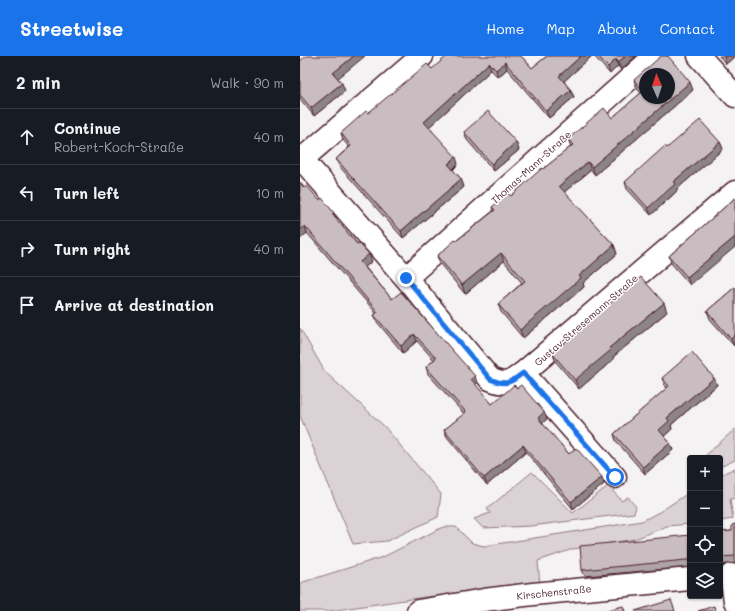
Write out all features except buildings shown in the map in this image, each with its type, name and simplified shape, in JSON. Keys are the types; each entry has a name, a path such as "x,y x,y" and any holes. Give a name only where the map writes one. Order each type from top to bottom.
{"street":[{"path":"301,159 422,56"},
{"name":"Thomas-Mann-Straße","path":"406,278 655,56"},
{"path":"699,56 735,96"},
{"name":"Gustav-Stresemann-Straße","path":"301,159 406,278 490,379 500,384 511,382 523,373 735,192"},
{"path":"523,373 615,477"},
{"path":"729,576 735,601"},
{"name":"Kirschenstraße","path":"418,611 484,600 531,602 687,579"}],"shaded area":[{"path":"300,328 325,372 384,426 441,494 438,517 387,541 353,544 300,416"},
{"path":"735,429 735,460 723,466 723,455 706,455"},
{"path":"735,468 735,498 730,499 733,519 723,521 723,491 723,474"},
{"path":"532,472 573,513 608,486 622,501 628,497 636,507 634,513 531,526 483,528 474,519 490,513 487,509"},
{"path":"687,494 687,524 667,526 635,539 573,549 538,561 540,586 425,597 329,611 300,611 300,583 383,557 443,527 456,527 472,543 484,546 642,521 661,511"}],"route":[{"path":"406,278 490,379 500,384 511,382 523,373 615,477"}]}
